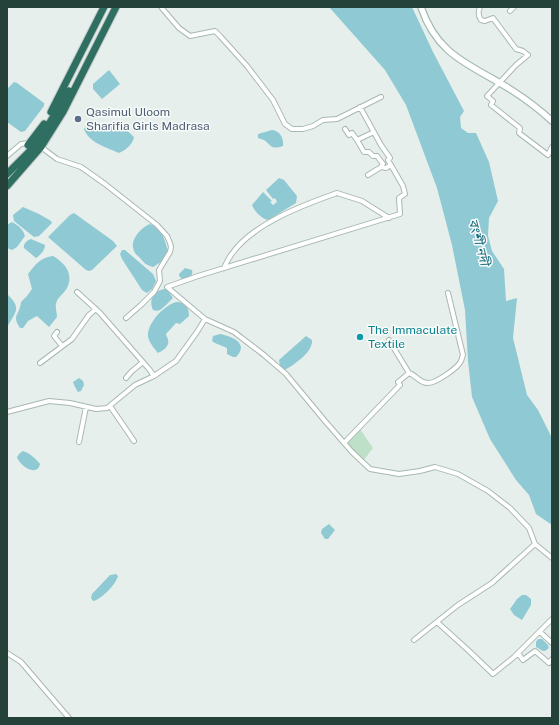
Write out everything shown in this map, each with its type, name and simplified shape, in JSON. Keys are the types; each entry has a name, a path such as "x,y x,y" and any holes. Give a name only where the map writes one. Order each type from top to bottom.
{"highway":[{"path":"7,174 52,111 104,7"},
{"path":"12,165 41,137 57,113 111,7"},
{"path":"7,186 41,147 63,112 116,7"}],"street":[{"path":"161,7 179,28 190,36 215,32 220,36 247,66 273,100 285,124 292,129 303,129 323,120 337,119 381,96"},
{"path":"421,7 434,35 447,49 466,65 499,83 530,103 552,121"},
{"path":"480,7 479,17 481,20 485,21 493,18 516,49 528,55 516,65 487,96 492,101 491,105 520,128 519,133 548,155 552,146"},
{"path":"510,11 514,7"},
{"path":"167,287 400,214 398,198 405,194 403,186 388,160 390,158 388,154 381,145 360,108"},
{"path":"345,129 349,135 352,133 364,152 369,152 373,156 377,156 383,164 381,168"},
{"path":"357,140 374,132"},
{"path":"7,156 21,144 30,143"},
{"path":"41,147 57,159 81,167 157,225 167,236 171,247 170,252 159,270 160,281 151,296 126,318"},
{"path":"368,175 381,168 386,168 391,165"},
{"path":"223,269 231,254 242,242 268,222 337,193 362,201 389,218"},
{"path":"160,281 205,319 234,332 286,374 344,443 370,469 399,474 435,467 458,474 488,491 510,508 529,528 535,544 552,558"},
{"path":"77,292 96,309 154,376"},
{"path":"389,340 409,373 413,374 418,380 427,383 436,381 461,362 463,355 448,293"},
{"path":"40,363 74,337 96,309"},
{"path":"7,412 49,401 104,409 110,406 135,385 154,376 179,357 205,319"},
{"path":"58,332 54,336 62,346"},
{"path":"126,378 143,362"},
{"path":"344,443 400,385 398,382 409,373"},
{"path":"110,406 134,440"},
{"path":"79,442 86,407"},
{"path":"414,640 458,605 492,583 535,544"},
{"path":"437,622 494,674 518,654 552,619"},
{"path":"540,632 552,643"},
{"path":"518,654 523,660 535,651 548,663 552,659"},
{"path":"7,653 20,662 69,718"}],"green space":[{"path":"360,429 373,448 363,461 347,443"}],"water":[{"name":"বংশী নদী","path":"329,7 412,7 433,52 464,111 460,117 461,128 468,133 476,133 489,162 498,201 489,218 488,236 492,251 504,269 506,301 517,298 513,338 527,395 538,410 552,438 552,525 536,514 529,495 516,480 490,439 472,397 465,310 452,245 437,188 406,105 385,70"},
{"path":"109,70 120,84 102,99 93,89 93,84"},
{"path":"14,82 44,103 44,106 25,131 21,132 7,122 7,89"},
{"path":"116,122 134,137 129,146 119,153 94,141 86,134 84,129 87,124 96,124 107,127"},
{"path":"272,130 281,135 283,146 270,146 264,140 258,138 258,134"},
{"path":"279,178 284,180 297,196 296,203 268,220 258,214 252,205 263,192 272,201 270,202 273,205 277,202 275,198 273,199 266,190"},
{"path":"23,207 51,221 52,223 39,236 34,237 14,221 13,215"},
{"path":"74,213 113,241 117,246 92,270 89,271 48,237 70,215"},
{"path":"12,222 23,231 25,236 17,247 12,250 7,248 7,225"},
{"path":"150,224 161,232 168,250 161,262 153,267 144,263 133,248 135,237"},
{"path":"31,239 45,245 41,254 36,258 24,248 26,242"},
{"path":"122,250 125,250 153,274 156,281 152,289 147,293 142,290 122,259 120,254"},
{"path":"53,256 65,266 69,274 69,283 67,288 59,297 57,302 57,317 49,327 37,316 28,321 23,328 20,328 17,324 16,317 21,302 32,289 28,274 42,260"},
{"path":"185,268 192,270 192,274 190,277 183,280 179,274"},
{"path":"167,289 173,298 160,310 153,310 151,303 155,293"},
{"path":"7,294 15,303 16,310 7,327"},
{"path":"176,302 182,303 186,306 189,316 180,324 176,323 166,334 168,344 164,350 158,353 149,339 149,329 158,314 167,306"},
{"path":"220,334 234,338 240,344 240,352 236,357 227,354 227,348 212,341 213,336"},
{"path":"306,336 312,340 310,349 303,357 285,370 280,366 279,360"},
{"path":"79,378 83,381 84,385 81,391 78,392 73,382"},
{"path":"23,451 35,458 40,464 38,468 35,470 28,469 18,460 17,457"},
{"path":"329,524 335,530 328,539 325,539 321,533 322,529"},
{"path":"116,574 118,576 117,579 111,587 104,595 93,601 91,598 92,594 110,575"},
{"path":"522,595 526,595 531,599 531,605 522,620 514,615 510,609"},
{"path":"538,639 542,639 549,648 543,651 536,647 536,642"}],"place":[{"name":"Qasimul Uloom Sharifia Girls Madrasa","path":"78,119"},
{"name":"The Immaculate Textile","path":"360,337"}]}
